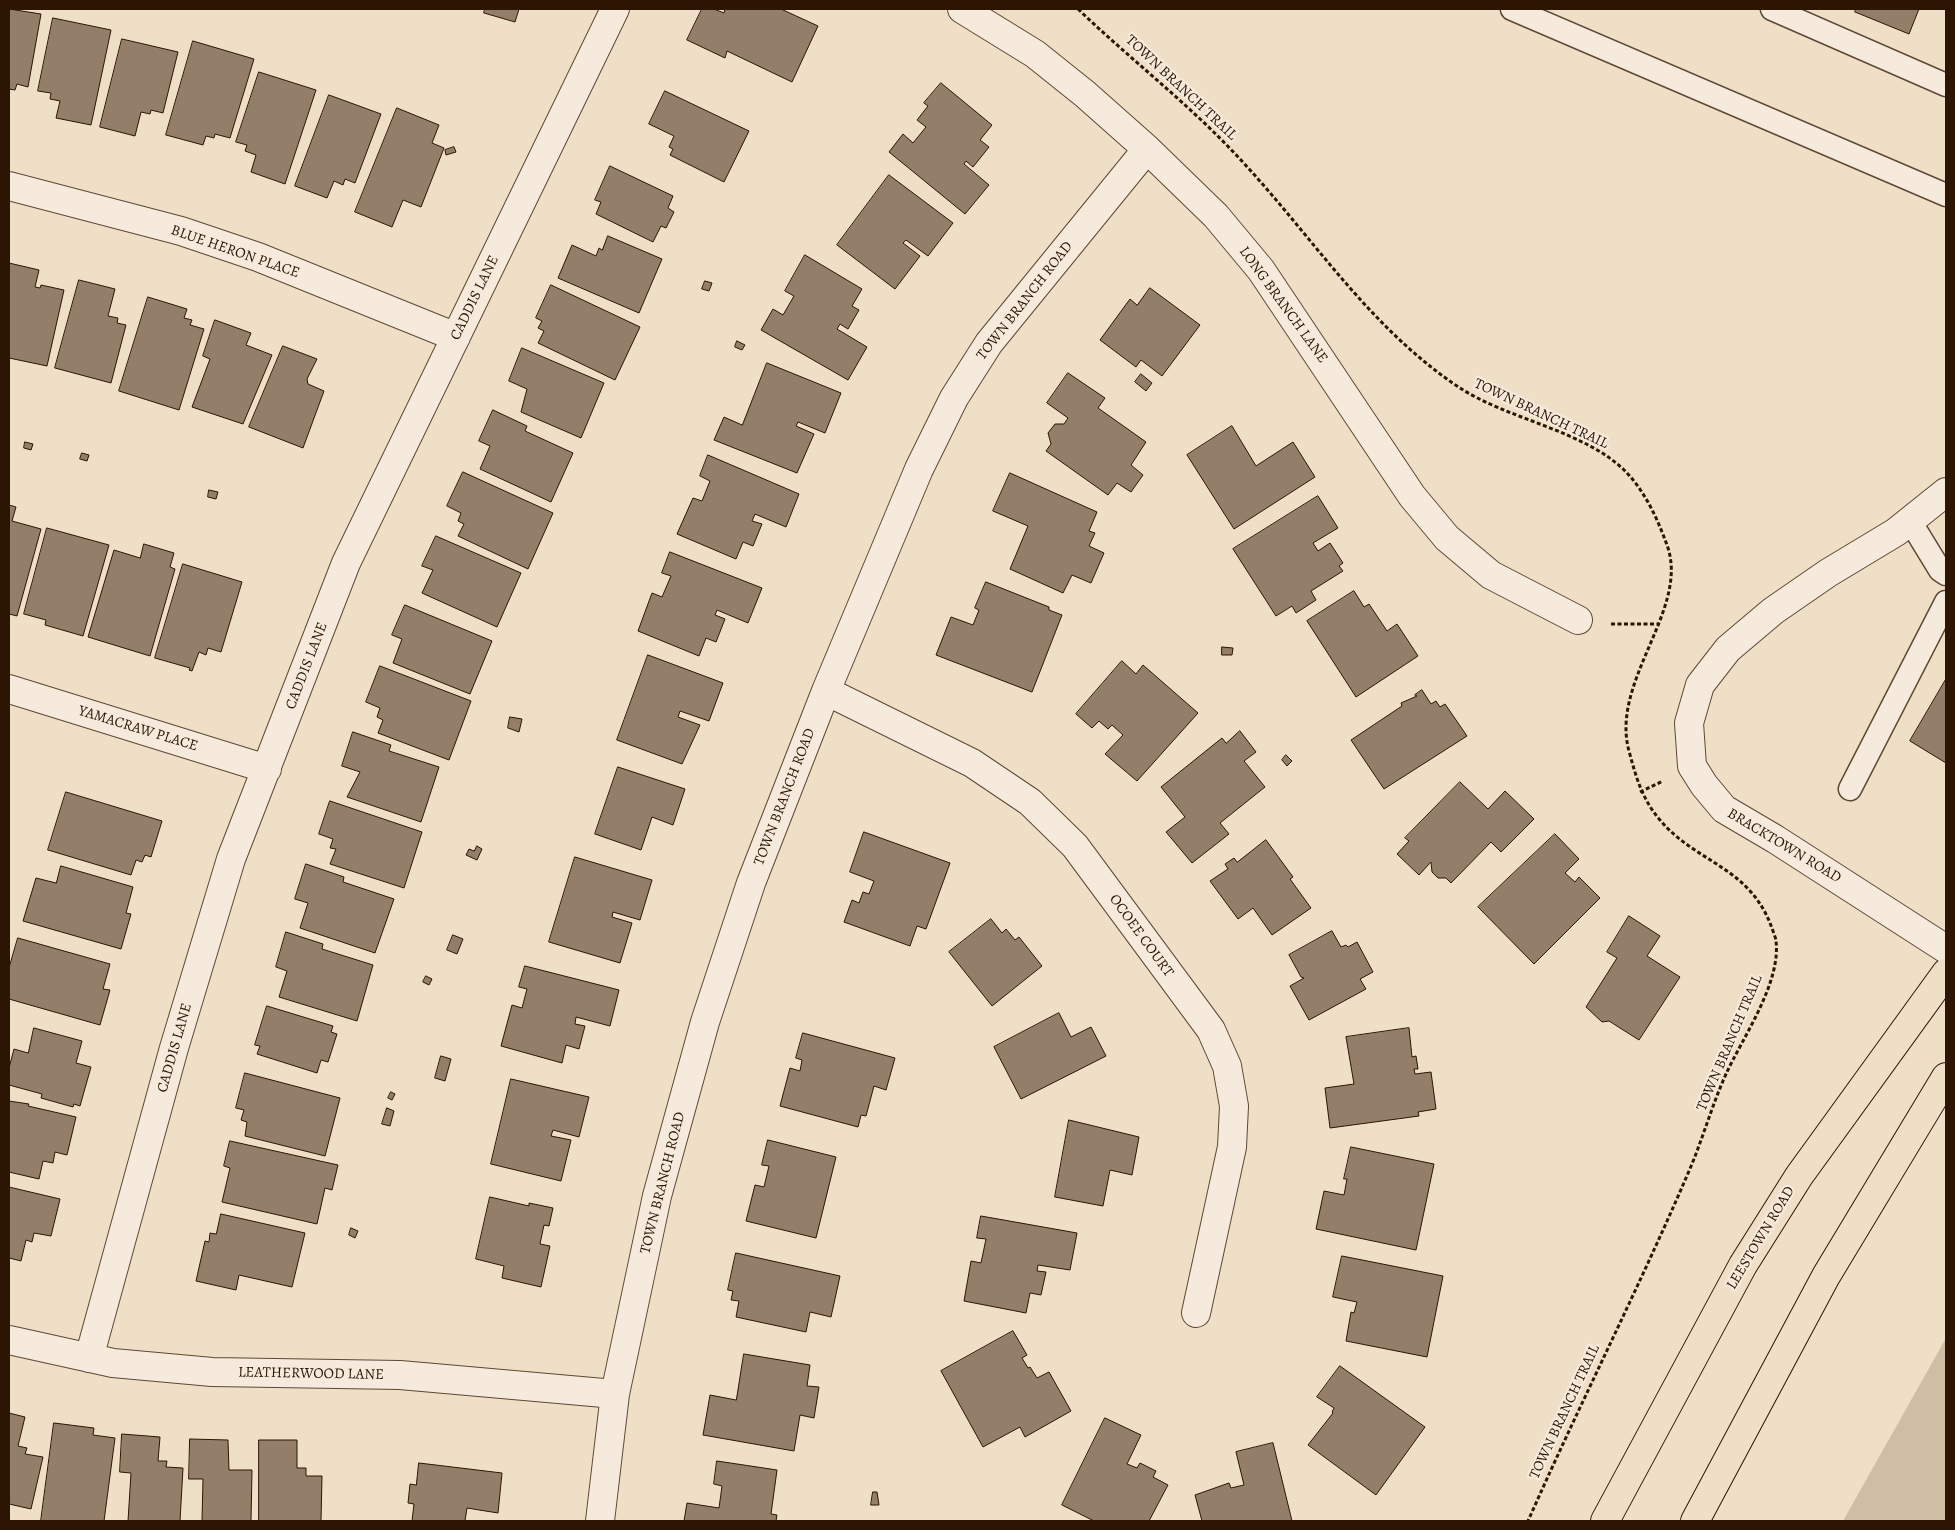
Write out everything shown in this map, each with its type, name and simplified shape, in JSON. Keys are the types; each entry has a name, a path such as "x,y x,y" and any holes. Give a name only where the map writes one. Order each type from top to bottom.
{"main road":[{"name":"LEESTOWN ROAD","path":"1605,1521 1743,1265 1798,1176 1946,973"},
{"path":"1695,1521 1826,1276 1946,1077"}],"street":[{"name":"CADDIS LANE","path":"89,1358 177,1039 232,859 346,563 615,9"},
{"name":"LONG BRANCH LANE","path":"962,9 1035,54 1085,94 1147,149 1216,216 1261,270 1412,496 1448,538 1491,575 1578,620"},
{"name":"TOWN BRANCH ROAD","path":"600,1521 615,1394 657,1196 705,1022 751,883 826,692 919,469 954,398 989,343 1147,149"},
{"name":"BLUE HERON PLACE","path":"9,186 181,231 258,257 456,337"},
{"name":"BRACKTOWN ROAD","path":"1946,492 1910,521 1828,573 1774,611 1728,649 1700,685 1689,723 1692,766 1704,785 1724,809 1776,839 1946,949"},
{"name":"YAMACRAW PLACE","path":"9,689 266,769"},
{"name":"OCOEE COURT","path":"826,692 972,763 1030,802 1075,846 1211,1030 1227,1066 1234,1106 1232,1147 1196,1313"},
{"name":"LEATHERWOOD LANE","path":"9,1340 113,1363 212,1372 400,1375 615,1394"}],"lane":[{"path":"1512,9 1946,195"},
{"path":"1772,9 1946,84"},
{"path":"1910,521 1940,570 1946,574"},
{"path":"1850,788 1946,602"}],"path":[{"name":"TOWN BRANCH TRAIL","path":"1078,9 1198,114 1244,163 1364,306 1393,336 1455,385 1485,403 1590,447 1623,468 1639,487 1658,524 1670,555 1669,593 1629,699 1625,735 1640,792 1661,823 1689,846 1714,861 1747,886 1762,906 1776,939 1775,964 1765,994 1725,1076 1692,1163 1528,1521"}],"shaded area":[{"path":"1946,1338 1946,1521 1843,1521"}],"building":[{"path":"9,9 41,14 28,87 17,84 15,90 9,89"},
{"path":"485,9 519,9 515,22 484,13"},
{"path":"702,9 714,9 724,13 725,9 781,9 818,26 792,82 727,51 725,58 687,40"},
{"path":"1856,9 1919,9 1909,34 1855,12"},
{"path":"53,18 111,30 91,125 56,118 60,101 50,99 51,93 38,91"},
{"path":"122,39 178,52 163,113 151,110 150,114 141,112 135,136 100,127"},
{"path":"193,41 254,59 230,138 215,134 214,138 206,136 203,145 166,135"},
{"path":"259,72 316,90 285,184 251,172 256,155 245,151 247,145 236,142"},
{"path":"941,83 992,125 980,140 989,147 973,167 966,161 964,164 989,185 965,214 889,152 903,134 913,143 926,127 917,120 928,106 924,103"},
{"path":"665,91 749,131 724,182 670,155 673,149 669,147 674,136 649,124"},
{"path":"329,95 381,114 355,183 345,179 343,185 334,181 327,198 295,186"},
{"path":"397,108 439,125 432,143 444,148 421,207 403,200 392,227 355,212"},
{"path":"454,147 456,152 446,155 445,150"},
{"path":"610,166 673,196 668,208 674,212 666,228 661,226 653,242 596,214 601,202 595,200"},
{"path":"889,175 953,223 928,256 906,240 903,243 920,256 895,289 837,245"},
{"path":"608,236 662,259 639,313 558,278 572,245 596,256 599,248 602,250"},
{"path":"805,255 862,289 852,306 859,310 848,329 840,324 837,329 867,347 848,380 761,330 773,309 783,315 794,296 785,291"},
{"path":"9,263 39,270 35,287 40,288 41,285 64,290 47,366 9,358"},
{"path":"79,280 115,289 108,316 118,318 117,323 126,325 111,383 55,368"},
{"path":"705,281 712,283 709,291 702,289"},
{"path":"551,285 640,327 615,380 538,343 544,331 538,328 542,321 536,318"},
{"path":"1150,288 1200,325 1162,376 1141,360 1136,367 1100,340 1130,299 1137,305"},
{"path":"148,297 187,309 184,318 192,320 190,325 204,329 179,410 119,391"},
{"path":"215,320 251,333 246,345 272,355 243,424 192,407 210,359 203,356"},
{"path":"737,341 745,345 742,350 735,347"},
{"path":"283,346 317,359 307,379 308,384 324,391 303,448 249,427"},
{"path":"522,348 604,383 581,438 521,412 527,389 509,381"},
{"path":"767,363 841,393 825,433 798,422 796,426 814,434 797,473 714,440 724,417 742,425"},
{"path":"1068,373 1105,398 1098,408 1146,442 1131,465 1143,475 1131,492 1117,483 1108,495 1046,451 1051,444 1048,433 1055,424 1064,424 1068,418 1047,403"},
{"path":"1141,374 1152,383 1146,391 1135,382"},
{"path":"493,410 527,426 525,431 573,453 551,502 480,469 490,446 479,441"},
{"path":"1232,426 1256,466 1293,442 1315,477 1234,529 1187,455"},
{"path":"25,442 33,444 31,450 24,448"},
{"path":"82,453 89,455 87,461 80,459"},
{"path":"708,455 799,494 786,527 755,514 752,521 762,524 753,546 743,542 736,559 677,534 693,498 702,501 710,481 700,476"},
{"path":"463,472 553,513 528,569 458,536 464,524 458,521 461,513 447,506"},
{"path":"1010,473 1097,512 1089,531 1095,533 1089,546 1104,553 1091,583 1072,575 1063,593 1010,569 1028,526 993,511"},
{"path":"209,490 218,492 216,499 208,497"},
{"path":"1318,496 1338,528 1313,543 1318,551 1330,543 1343,563 1339,566 1343,571 1311,591 1316,600 1296,613 1292,606 1276,616 1233,549"},
{"path":"9,505 16,507 12,521 41,529 17,616 9,614"},
{"path":"47,528 109,545 83,636 45,625 46,620 24,614"},
{"path":"436,536 521,573 497,627 422,593 433,570 422,566"},
{"path":"144,544 174,553 170,567 175,569 150,656 88,637 114,550 140,558"},
{"path":"670,552 762,588 748,623 717,610 715,615 725,619 716,642 706,638 699,656 638,631 652,593 662,597 671,576 662,573"},
{"path":"183,564 242,582 221,652 208,648 206,655 199,652 192,671 189,670 190,668 155,658"},
{"path":"986,582 1049,607 1049,610 1062,615 1032,692 936,655 951,617 973,625 979,610 975,608"},
{"path":"1354,591 1364,607 1369,604 1387,631 1397,624 1418,656 1356,697 1307,621"},
{"path":"405,605 492,641 470,694 393,663 402,639 392,635"},
{"path":"1222,647 1233,648 1232,655 1222,655"},
{"path":"648,655 723,683 709,721 680,711 678,717 700,725 682,764 617,740"},
{"path":"1122,661 1136,674 1143,665 1198,713 1137,781 1105,754 1123,735 1112,725 1108,729 1099,721 1092,728 1076,714"},
{"path":"380,666 471,701 449,760 378,733 383,720 377,717 380,708 366,702"},
{"path":"1946,679 1946,763 1910,741"},
{"path":"1422,690 1431,704 1436,701 1440,707 1445,704 1467,736 1384,789 1351,740 1402,706 1401,703 1417,696 1415,695"},
{"path":"510,717 522,719 519,732 508,728"},
{"path":"1240,731 1256,752 1244,761 1265,787 1220,823 1229,834 1192,863 1166,832 1185,817 1161,787 1222,738 1226,743"},
{"path":"353,732 391,745 389,751 439,767 421,822 347,797 360,772 342,766"},
{"path":"1286,755 1292,761 1287,766 1282,760"},
{"path":"618,767 685,789 673,825 652,817 641,850 595,834"},
{"path":"1460,782 1488,809 1505,791 1534,819 1501,852 1491,842 1451,883 1446,878 1438,878 1432,872 1431,862 1419,875 1397,854 1409,841 1405,838"},
{"path":"66,792 162,821 151,857 145,855 142,862 136,860 131,875 48,850"},
{"path":"330,801 422,832 404,888 330,864 336,849 330,848 333,839 319,834"},
{"path":"864,832 950,863 926,929 917,926 910,946 844,922 852,900 859,903 863,892 869,894 874,881 850,872"},
{"path":"1555,834 1579,859 1565,873 1575,882 1579,877 1600,898 1534,964 1478,907"},
{"path":"1266,840 1293,877 1290,879 1311,908 1272,935 1253,908 1238,919 1210,881 1228,869 1225,864 1234,858 1237,862"},
{"path":"477,846 482,849 477,860 466,855 469,849 474,851"},
{"path":"575,857 652,880 640,920 613,912 612,917 632,923 620,963 549,942"},
{"path":"306,864 344,877 343,882 394,899 375,953 300,928 308,903 295,899"},
{"path":"61,866 133,887 126,913 131,914 121,949 23,921 36,878 56,883"},
{"path":"1629,916 1660,936 1647,956 1680,977 1639,1040 1609,1021 1602,1022 1586,1007 1617,958 1607,952"},
{"path":"991,919 1002,933 1006,929 1015,940 1019,937 1042,966 992,1006 949,952"},
{"path":"1332,931 1341,947 1346,945 1348,947 1357,942 1373,972 1360,979 1366,989 1309,1020 1290,986 1304,978 1301,977 1289,955"},
{"path":"286,932 323,944 322,949 373,965 357,1021 279,997 287,971 276,967"},
{"path":"453,935 463,939 457,954 447,950"},
{"path":"18,938 110,964 103,989 110,990 100,1025 9,999 9,968"},
{"path":"525,966 619,990 610,1026 576,1017 575,1024 585,1026 579,1049 566,1045 562,1063 501,1046 512,1005 522,1008 527,989 519,987"},
{"path":"426,976 432,979 429,985 423,982"},
{"path":"267,1006 333,1026 331,1032 337,1034 328,1062 321,1060 317,1073 257,1054 260,1046 255,1045"},
{"path":"1059,1013 1071,1037 1091,1027 1106,1056 1021,1099 994,1047"},
{"path":"34,1028 82,1041 76,1063 91,1067 80,1106 74,1104 73,1107 41,1098 42,1094 9,1085 9,1068 14,1049 28,1053"},
{"path":"1409,1028 1412,1057 1416,1056 1418,1069 1414,1069 1415,1074 1431,1072 1436,1109 1418,1112 1419,1116 1330,1128 1325,1088 1354,1084 1346,1037"},
{"path":"803,1033 895,1058 886,1090 874,1086 866,1116 861,1115 858,1127 780,1106 790,1068 800,1071 802,1060 796,1058"},
{"path":"441,1056 451,1059 445,1081 435,1078"},
{"path":"245,1073 340,1098 325,1156 245,1136 247,1122 241,1120 244,1110 236,1108"},
{"path":"511,1079 589,1097 579,1137 553,1130 551,1136 571,1140 561,1181 491,1164"},
{"path":"391,1092 395,1094 392,1100 388,1098"},
{"path":"9,1101 29,1104 28,1106 76,1117 67,1155 55,1152 53,1163 43,1161 39,1179 9,1172"},
{"path":"387,1108 394,1111 390,1126 382,1124"},
{"path":"1069,1120 1139,1137 1132,1175 1110,1170 1103,1206 1055,1197"},
{"path":"768,1140 836,1157 816,1238 746,1221 755,1185 764,1187 769,1166 762,1165"},
{"path":"230,1141 338,1165 332,1190 325,1188 317,1224 222,1202 230,1168 224,1166"},
{"path":"1351,1147 1434,1164 1416,1250 1316,1229 1324,1191 1344,1195 1347,1179 1344,1179"},
{"path":"9,1187 60,1199 51,1236 34,1233 32,1242 26,1240 21,1261 9,1258"},
{"path":"490,1197 529,1206 529,1203 553,1208 549,1226 544,1225 540,1244 550,1246 541,1287 502,1278 504,1266 476,1259"},
{"path":"221,1214 305,1233 292,1287 239,1275 236,1290 196,1281 205,1241 209,1242 210,1233 216,1234"},
{"path":"981,1216 1077,1233 1070,1270 1038,1265 1037,1271 1046,1272 1041,1295 1030,1293 1026,1313 964,1301 971,1261 981,1263 986,1239 977,1238"},
{"path":"351,1228 358,1231 355,1238 349,1235"},
{"path":"736,1253 840,1276 831,1317 810,1312 806,1332 736,1317 739,1301 731,1300 733,1291 728,1290"},
{"path":"1342,1256 1443,1276 1427,1357 1346,1341 1351,1312 1354,1313 1357,1302 1333,1297"},
{"path":"1013,1331 1027,1355 1022,1358 1028,1368 1030,1367 1037,1378 1049,1372 1071,1411 1025,1437 1020,1427 983,1447 941,1371"},
{"path":"744,1354 810,1365 807,1386 819,1387 814,1418 800,1415 794,1451 703,1435 710,1395 736,1400"},
{"path":"1340,1366 1425,1427 1376,1495 1308,1445 1333,1413 1334,1408 1317,1397"},
{"path":"9,1413 25,1417 18,1446 27,1448 25,1454 43,1457 31,1509 9,1504"},
{"path":"1105,1418 1141,1435 1127,1464 1137,1468 1140,1463 1156,1471 1153,1477 1168,1485 1149,1521 1094,1521 1062,1505"},
{"path":"54,1423 94,1428 93,1435 115,1438 104,1521 41,1521"},
{"path":"122,1434 160,1437 158,1461 167,1461 166,1467 183,1468 180,1521 128,1521 131,1473 120,1472"},
{"path":"190,1439 228,1440 229,1470 252,1470 251,1521 202,1521 203,1479 189,1479"},
{"path":"259,1440 297,1440 297,1468 306,1468 306,1476 322,1476 321,1521 259,1521"},
{"path":"1273,1443 1292,1521 1202,1521 1195,1495 1229,1483 1231,1488 1244,1485 1236,1452"},
{"path":"717,1461 777,1470 771,1514 777,1515 776,1521 684,1521 687,1503 719,1508 722,1486 714,1484"},
{"path":"419,1463 502,1473 498,1513 467,1508 465,1521 412,1521 414,1504 408,1503 410,1484 416,1485"},
{"path":"873,1492 877,1492 879,1505 871,1505"}]}
